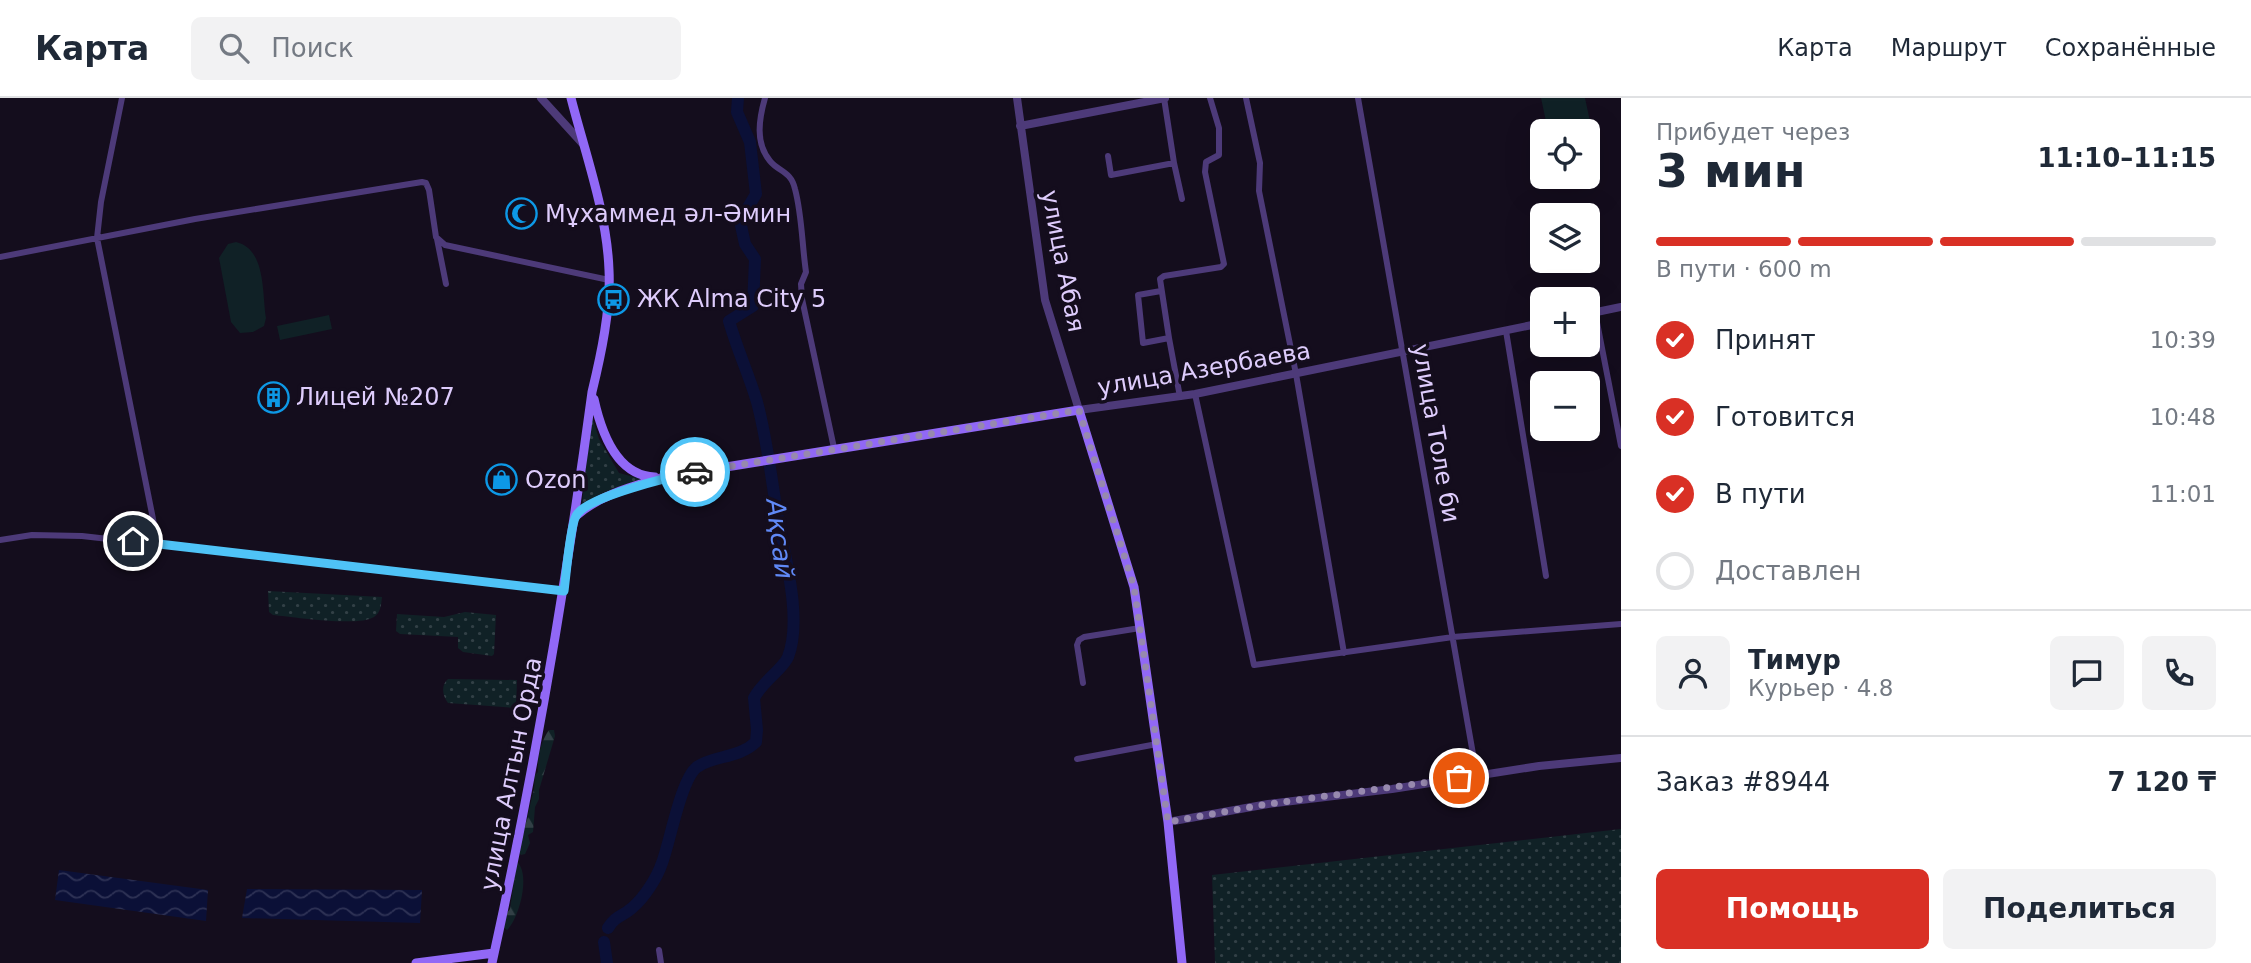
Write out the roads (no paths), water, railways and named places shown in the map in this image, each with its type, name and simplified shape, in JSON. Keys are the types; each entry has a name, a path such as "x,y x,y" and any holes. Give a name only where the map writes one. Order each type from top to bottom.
{"main road":[{"name":"улица Алтын Орда","path":"493,958 536,758 576,516 592,392 600,359 609,280 605,230 571,98"},
{"name":"улица Азербаева","path":"592,392 599,423 623,464 646,477 664,477"},
{"name":"улица Азербаева","path":"576,516 585,508 611,495 664,477 1079,410"},
{"name":"улица Абая","path":"1079,410 1134,587 1168,822 1182,963"},
{"path":"416,963 493,958"}],"street":[{"path":"122,98 100,202 97,238 158,544"},
{"path":"541,98 582,142"},
{"path":"765,98 758,121 762,146 771,163 789,175 795,188 806,271 801,284 802,299 834,448"},
{"name":"улица Абая","path":"1017,98 1045,300 1079,410"},
{"path":"1020,126 1164,98 1182,199"},
{"path":"1180,397 1160,279 1164,276 1222,267 1224,264 1205,172 1206,162 1219,155 1219,128 1210,98"},
{"path":"1246,98 1260,163 1259,191 1296,374 1344,653"},
{"name":"улица Толе би","path":"1358,98 1453,637 1473,754 1474,776"},
{"path":"1108,156 1111,175 1174,163"},
{"path":"0,257 206,217 422,182 426,183 429,190 446,284"},
{"path":"436,237 445,245 460,250 609,280"},
{"path":"1161,291 1138,295 1143,343 1169,338"},
{"path":"1600,311 1621,307"},
{"name":"улица Азербаева","path":"1079,410 1180,397 1530,326"},
{"path":"1506,331 1546,576"},
{"path":"1600,353 1621,446"},
{"path":"1195,394 1254,666 1453,637 1621,624"},
{"path":"0,540 32,535 82,536 564,591"},
{"path":"1083,683 1079,640 1140,628"},
{"path":"1077,759 1157,744"},
{"path":"1168,822 1268,804 1392,789 1539,765 1621,758"},
{"path":"659,950 661,963"}],"water":[{"path":"59,870 208,890 206,921 55,900"},
{"path":"247,889 422,890 420,923 242,918"}],"waterway":[{"name":"Ақсай","path":"608,928 637,904 657,875 681,797 691,774 704,763 742,751 756,742 754,698 785,662 792,641 794,624 791,586 764,430 729,321 753,306 755,259 745,244 740,221 756,194 750,142 737,112 738,98"},
{"name":"Ақсай","path":"604,942 607,963"}],"place":[{"name":"Мұхаммед әл-Әмин","path":"522,214"},
{"name":"ЖК Alma City 5","path":"614,299"},
{"name":"Лицей №207","path":"273,397"},
{"name":"Ozon","path":"502,480"}]}
